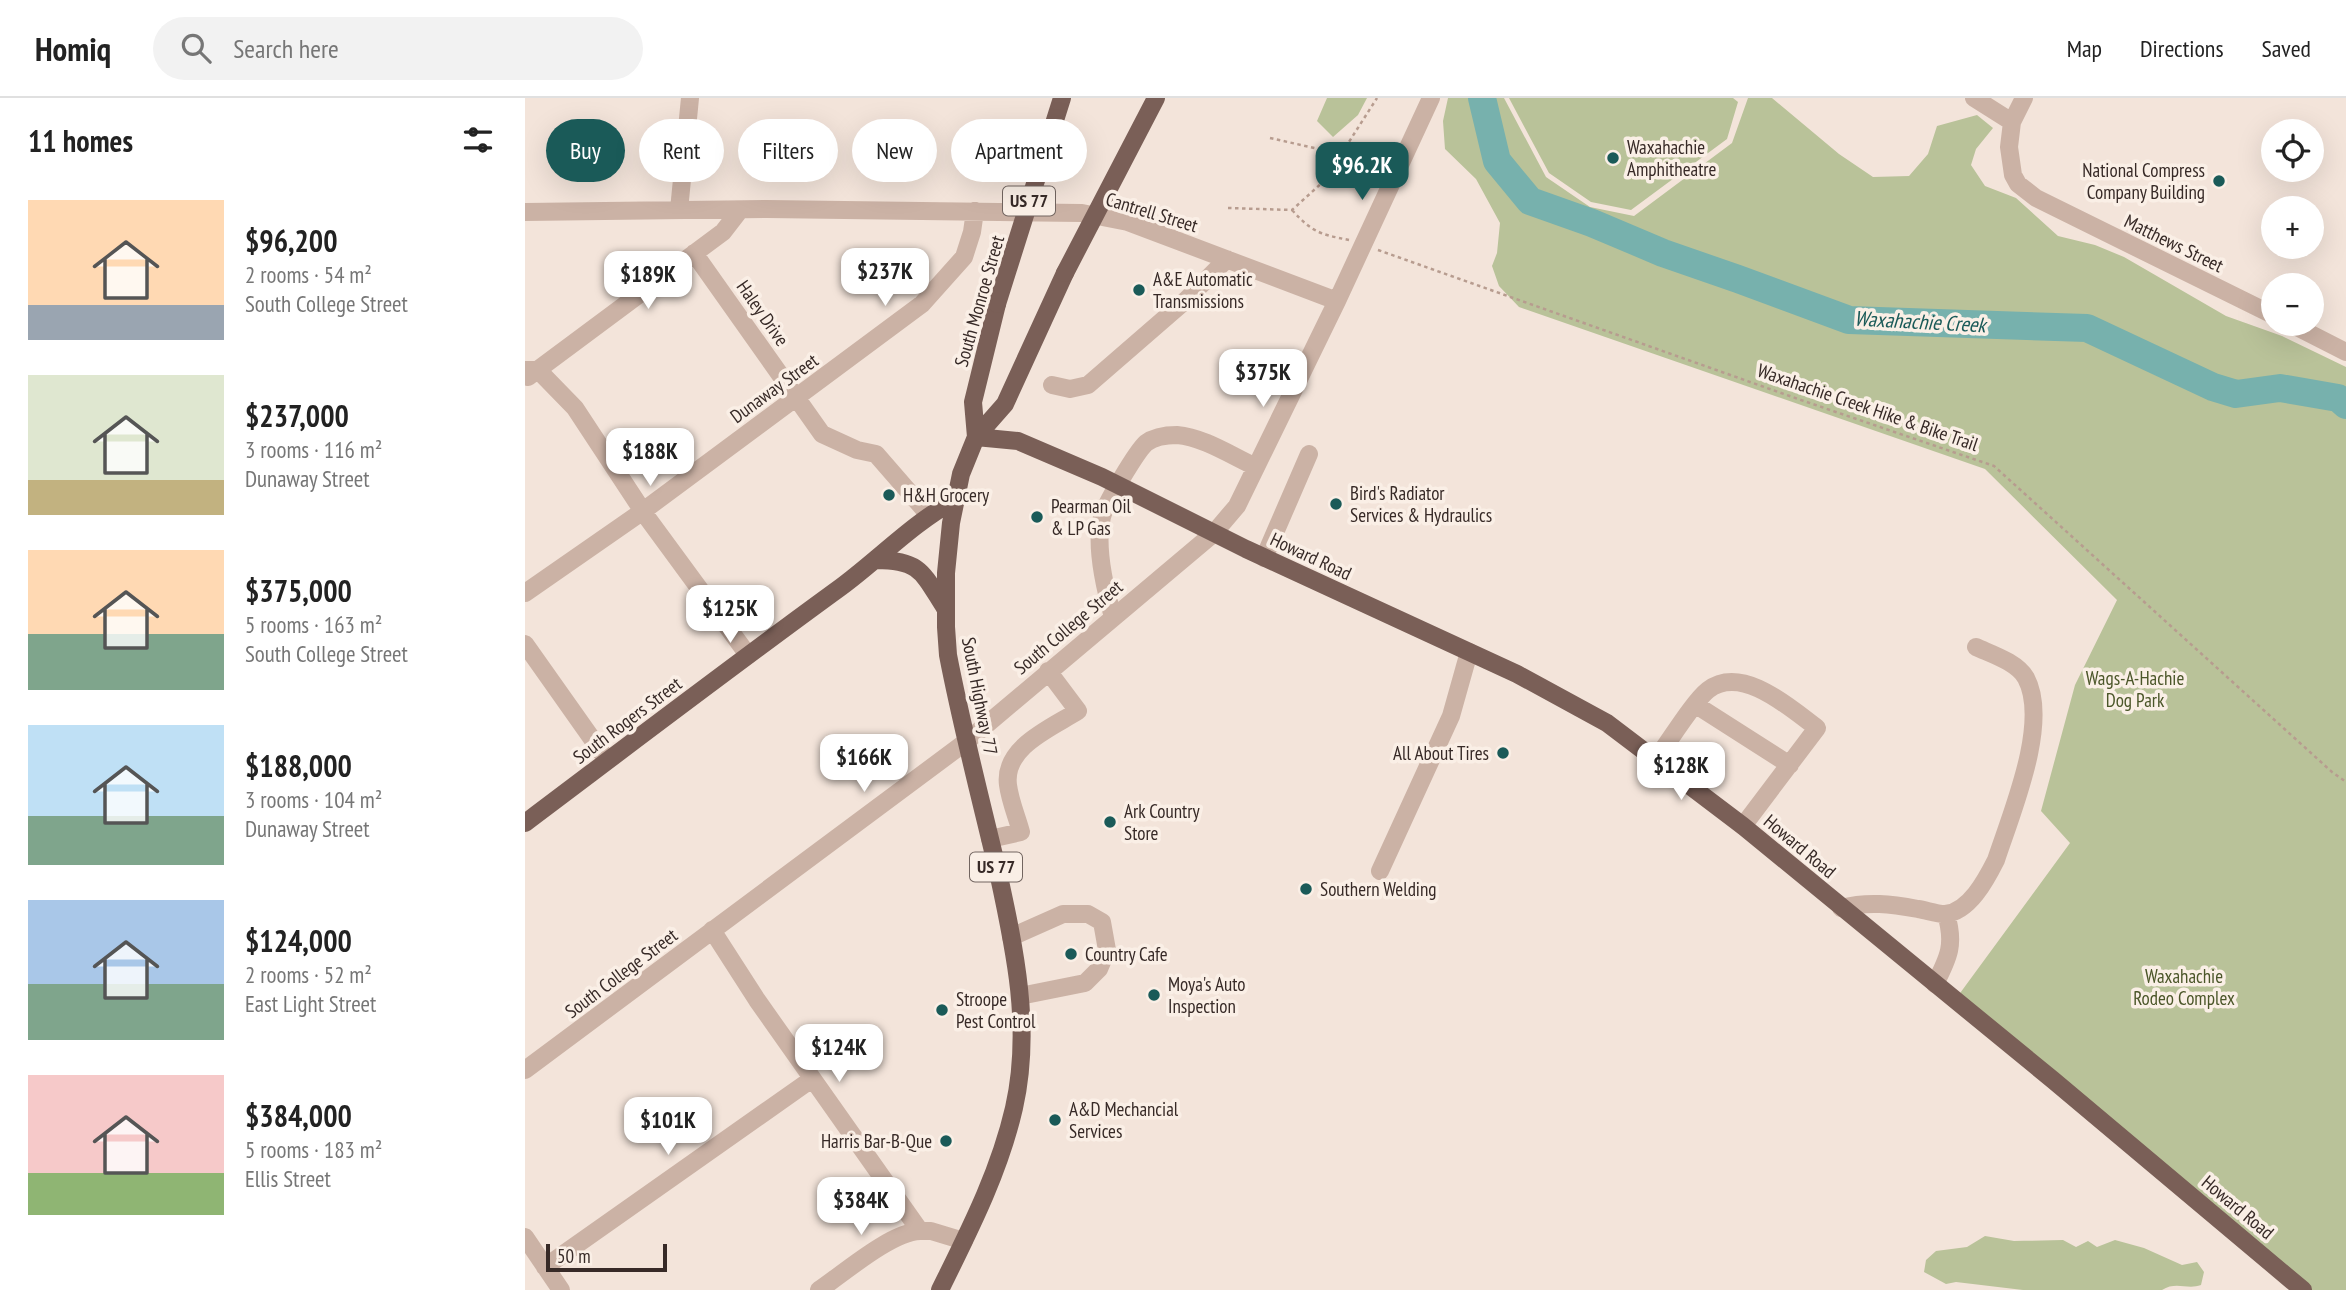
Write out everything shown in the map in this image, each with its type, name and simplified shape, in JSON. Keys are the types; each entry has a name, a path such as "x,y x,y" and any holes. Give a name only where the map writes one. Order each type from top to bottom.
{"main road":[{"name":"South Monroe Street","path":"976,437 973,402 997,304 1062,98"},
{"name":"South Highway 77","path":"940,1290 997,1165 1014,1107 1021,1045 1020,996 1011,937 948,655 946,573 955,500 961,474 976,437 1005,404 1065,273 1156,98"},
{"name":"Howard Road","path":"976,437 1018,441 1119,485 1264,558 1517,674 1607,723 1743,826 2304,1290"},
{"name":"South Rogers Street","path":"525,823 877,560 929,515 955,500"},
{"path":"877,560 899,560 919,569 945,609"}],"street":[{"path":"679,211 689,98"},
{"name":"South College Street","path":"525,1070 967,741 1214,533 1237,506 1337,302 1431,98"},
{"path":"1974,98 2012,122"},
{"name":"Matthews Street","path":"2024,98 2012,122 2009,147 2013,175 2018,184 2036,198 2261,309"},
{"path":"740,210 723,232 529,373 575,408 643,511 748,655"},
{"name":"Cantrell Street","path":"525,212 740,210 1082,213 1129,222 1337,302"},
{"name":"Dunaway Street","path":"525,593 643,511 922,304 964,257 975,211"},
{"name":"Haley Drive","path":"694,253 822,434 857,450 876,454 929,515"},
{"path":"1052,385 1070,389 1088,385 1186,300 1227,259"},
{"path":"2315,336 2346,352"},
{"path":"1113,617 1101,556 1102,516 1143,445 1161,436 1178,435 1195,439 1256,467"},
{"path":"1264,558 1309,454"},
{"path":"525,644 607,760"},
{"path":"1841,908 1861,903 1882,903 1946,914 1972,901 1996,860 2027,762 2033,726 2032,695 2025,675 2006,660 1976,647"},
{"path":"1380,871 1451,716 1469,652"},
{"path":"990,839 1021,832 1008,785 1008,772 1013,756 1077,710 1048,671"},
{"path":"1656,759 1706,692 1720,683 1731,681 1770,694 1817,728 1743,826"},
{"path":"1696,705 1790,765"},
{"path":"1011,937 1063,914 1088,914 1102,922 1107,950 1099,969 1085,984 1020,996"},
{"path":"1935,984 1951,947 1952,932 1946,914"},
{"path":"712,930 812,1079 920,1231"},
{"path":"545,1267 812,1079"},
{"path":"820,1290 909,1231 931,1231 964,1241"},
{"path":"525,1237 561,1290"}],"path":[{"path":"1228,208 1292,210 1324,181 1377,98"},
{"path":"1270,138 1341,154"},
{"name":"Waxahachie Creek Hike & Bike Trail","path":"1292,210 1308,228 1322,234 1364,244 1994,466 2346,782"}],"green space":[{"path":"1327,98 1367,98 1358,115 1333,137 1317,121"},
{"path":"1448,98 1504,98 1546,177 1590,207 1634,216 1732,143 1748,98 1772,98 1839,154 1873,177 1909,176 1928,154 1937,126 1977,115 1993,128 1976,149 1971,165 1985,186 2016,198 2058,236 2095,245 2124,257 2226,316 2261,328 2261,336 2282,336 2346,367 2346,1290 2303,1290 1955,1000 2070,843 2041,811 2075,685 2117,600 1985,469 1519,307 1499,286 1492,266 1497,253 1500,223 1476,179 1445,149 1443,121"},
{"path":"1509,98 1733,98 1738,102 1727,139 1631,210 1591,202 1549,173"},
{"path":"1985,1236 2014,1241 2063,1240 2076,1247 2088,1241 2097,1247 2115,1240 2144,1248 2182,1265 2197,1262 2204,1272 2201,1285 2172,1286 2162,1290 2023,1290 1956,1282 1946,1284 1924,1272 1926,1260 1936,1251 1967,1247"}],"waterway":[{"name":"Waxahachie Creek","path":"1482,98 1497,161 1530,201 1663,253 1849,320 2087,328 2213,387 2236,394 2280,388 2338,398 2346,405"}],"place":[{"name":"Waxahachie Amphitheatre","path":"1613,158"},
{"name":"National Compress Company Building","path":"2219,181"},
{"name":"A&E Automatic Transmissions","path":"1139,290"},
{"name":"H&H Grocery","path":"889,495"},
{"name":"Bird's Radiator Services & Hydraulics","path":"1336,504"},
{"name":"Pearman Oil & LP Gas","path":"1037,517"},
{"name":"All About Tires","path":"1503,753"},
{"name":"Ark Country Store","path":"1110,822"},
{"name":"Southern Welding","path":"1306,889"},
{"name":"Country Cafe","path":"1071,954"},
{"name":"Moya's Auto Inspection","path":"1154,995"},
{"name":"Stroope Pest Control","path":"942,1010"},
{"name":"A&D Mechancial Services","path":"1055,1120"},
{"name":"Harris Bar-B-Que","path":"946,1141"}],"park label":[{"name":"Wags-A-Hachie Dog Park","path":"2135,689"},
{"name":"Waxahachie Rodeo Complex","path":"2184,987"}]}
